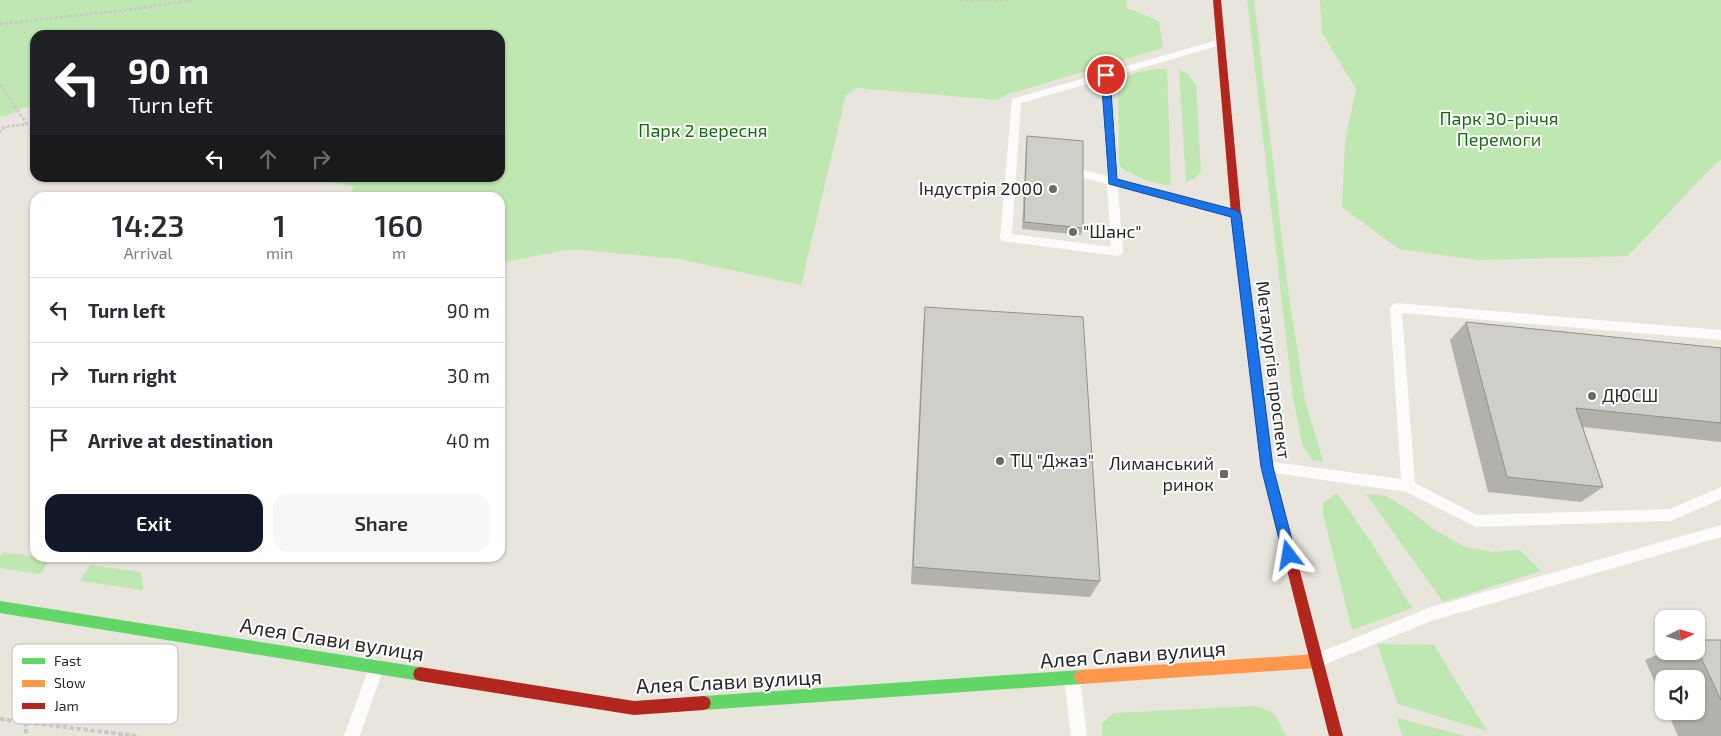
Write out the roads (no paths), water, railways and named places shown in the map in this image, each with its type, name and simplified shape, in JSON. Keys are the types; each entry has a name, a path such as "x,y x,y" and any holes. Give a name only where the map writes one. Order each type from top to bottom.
{"street":[{"name":"Металургів проспект","path":"1217,0 1236,214 1267,467 1336,736"},
{"name":"Алея Слави вулиця","path":"0,607 634,708 1316,661"}],"lane":[{"path":"1106,75 1117,252 1006,238 1016,158 1016,101 1106,75 1221,42"},
{"path":"1058,168 1236,214"},
{"path":"1408,486 1396,308 1721,336"},
{"path":"1267,467 1408,486 1476,521 1671,514 1721,493"},
{"path":"1316,661 1431,614 1721,531"},
{"path":"352,736 376,666"},
{"path":"1072,678 1079,736"}],"place":[{"name":"Індустрія 2000","path":"1053,189"},
{"name":"\"Шанс\"","path":"1073,232"},
{"name":"ДЮСШ","path":"1592,396"},
{"name":"ТЦ \"Джаз\"","path":"1000,461"},
{"name":"Лиманський ринок","path":"1224,474"}],"park label":[{"name":"Парк 30-річчя Перемоги","path":"1499,129"},
{"name":"Парк 2 вересня","path":"703,131"}]}
